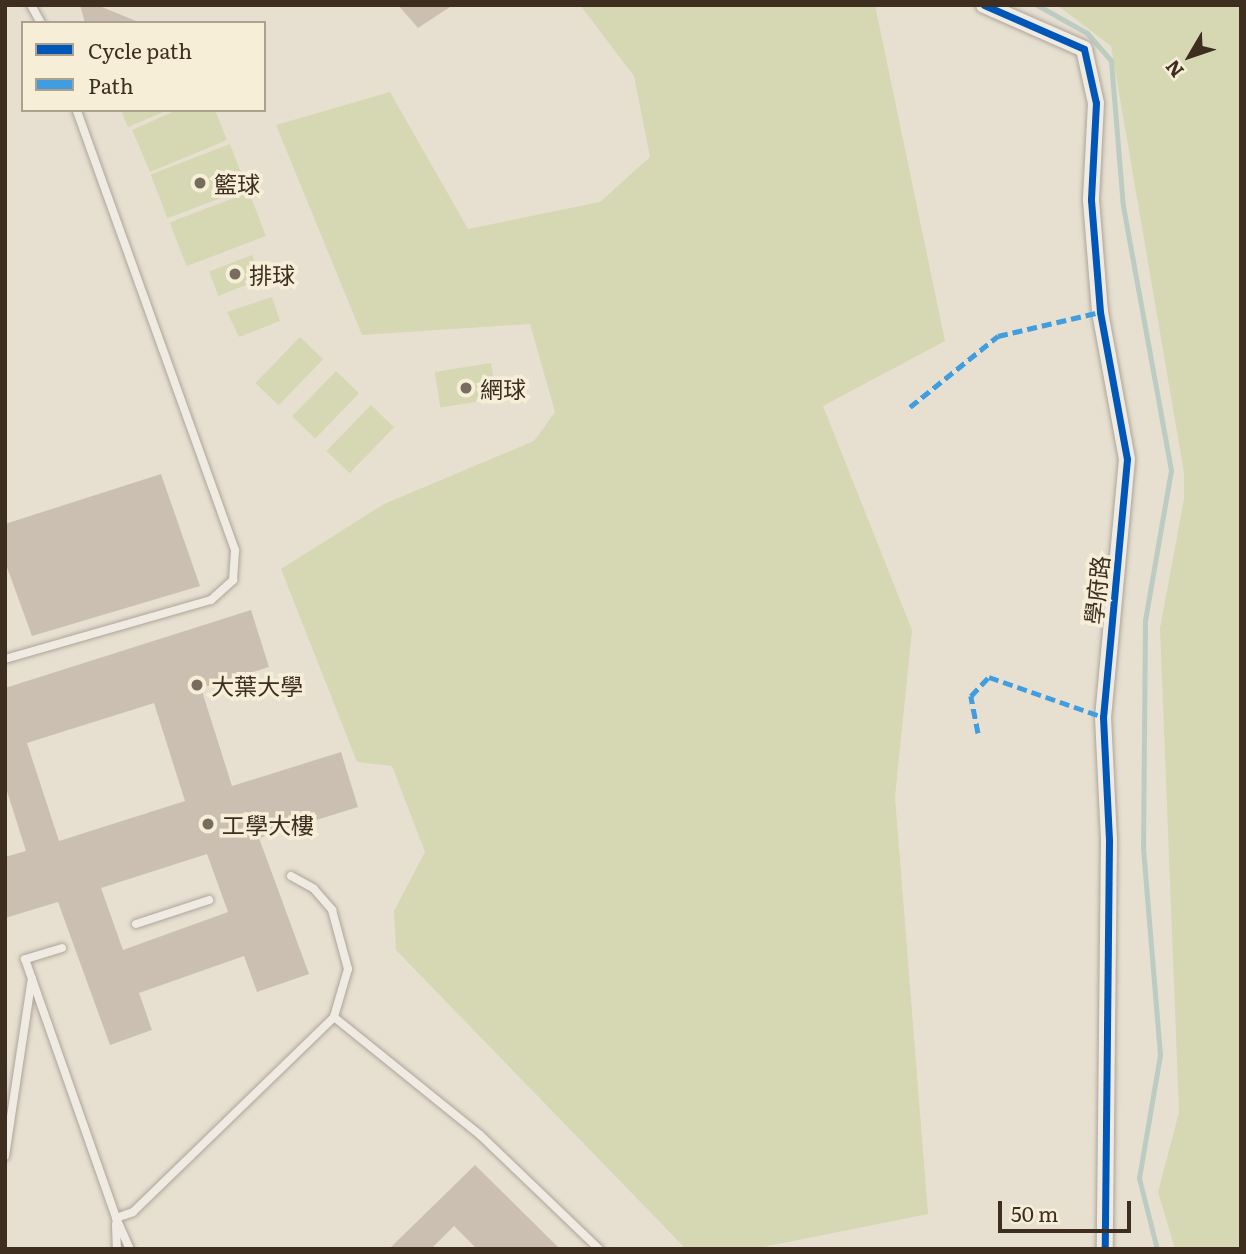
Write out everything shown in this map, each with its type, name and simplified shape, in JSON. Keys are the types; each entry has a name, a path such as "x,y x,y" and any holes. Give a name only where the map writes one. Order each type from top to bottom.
{"street":[{"name":"學府路","path":"984,5 1084,49 1096,103 1091,200 1100,312 1127,459 1103,717 1109,840 1105,1249"}],"lane":[{"path":"31,5 40,21"},
{"path":"5,659 211,600 233,580 235,550 78,112"},
{"path":"116,1218 133,1212 334,1017 348,969 332,910 314,889 291,876"},
{"path":"136,924 209,900"},
{"path":"62,948 25,960 116,1218 130,1249"},
{"path":"5,1156 32,975"},
{"path":"334,1017 480,1135 598,1249"},
{"path":"116,1218 117,1249"}],"green space":[{"path":"580,5 875,5 945,341 823,406 912,630 895,797 928,1214 753,1249 686,1249 396,950 394,911 425,852 392,766 357,762 281,569 384,504 534,441 555,412 530,324 362,335 276,125 390,92 468,229 600,202 650,157 634,76"},
{"path":"1057,5 1241,5 1241,1249 1175,1249 1158,1192 1179,1112 1160,628 1184,499 1184,473 1111,46"},
{"path":"122,112 163,112 128,127"},
{"name":"籃球","path":"172,112 216,112 227,140 150,172 132,130"},
{"name":"籃球","path":"230,144 247,188 167,218 151,174"},
{"name":"籃球","path":"249,192 266,236 186,266 170,222"},
{"name":"排球","path":"252,255 261,279 218,296 209,271"},
{"name":"排球","path":"272,297 280,321 239,337 227,312"},
{"path":"300,337 323,359 279,405 256,383"},
{"name":"網球","path":"491,363 497,399 440,407 435,372"},
{"path":"336,371 359,393 315,439 292,416"},
{"path":"371,405 394,427 350,473 327,451"}],"building":[{"path":"80,5 97,5 136,21 84,21"},
{"path":"398,5 453,5 418,28"},
{"path":"161,474 200,586 32,636 5,562 5,524"},
{"path":"251,610 269,667 201,688 232,786 341,752 358,807 259,838 309,974 257,992 244,956 139,993 152,1030 110,1045 58,902 5,918 5,857 26,851 5,785 5,688","holes":["154,703 185,801 59,841 27,743","207,854 228,912 123,950 101,888"]},
{"path":"475,1165 560,1249 477,1249 454,1226 431,1249 389,1249"}],"waterway":[{"path":"1037,5 1087,33 1111,61 1123,206 1171,470 1145,621 1143,848 1160,1055 1139,1178 1157,1249"}],"marked path":[{"path":"910,407 998,336 1100,312"},
{"path":"978,733 971,696 989,677 1103,717"}],"cycle path":[{"path":"984,5 1084,49 1096,103 1091,200 1100,312 1127,459 1103,717 1109,840 1105,1249"}],"place":[{"name":"籃球","path":"200,183"},
{"name":"排球","path":"235,274"},
{"name":"網球","path":"466,388"},
{"name":"大葉大學","path":"197,685"},
{"name":"工學大樓","path":"208,824"}]}
